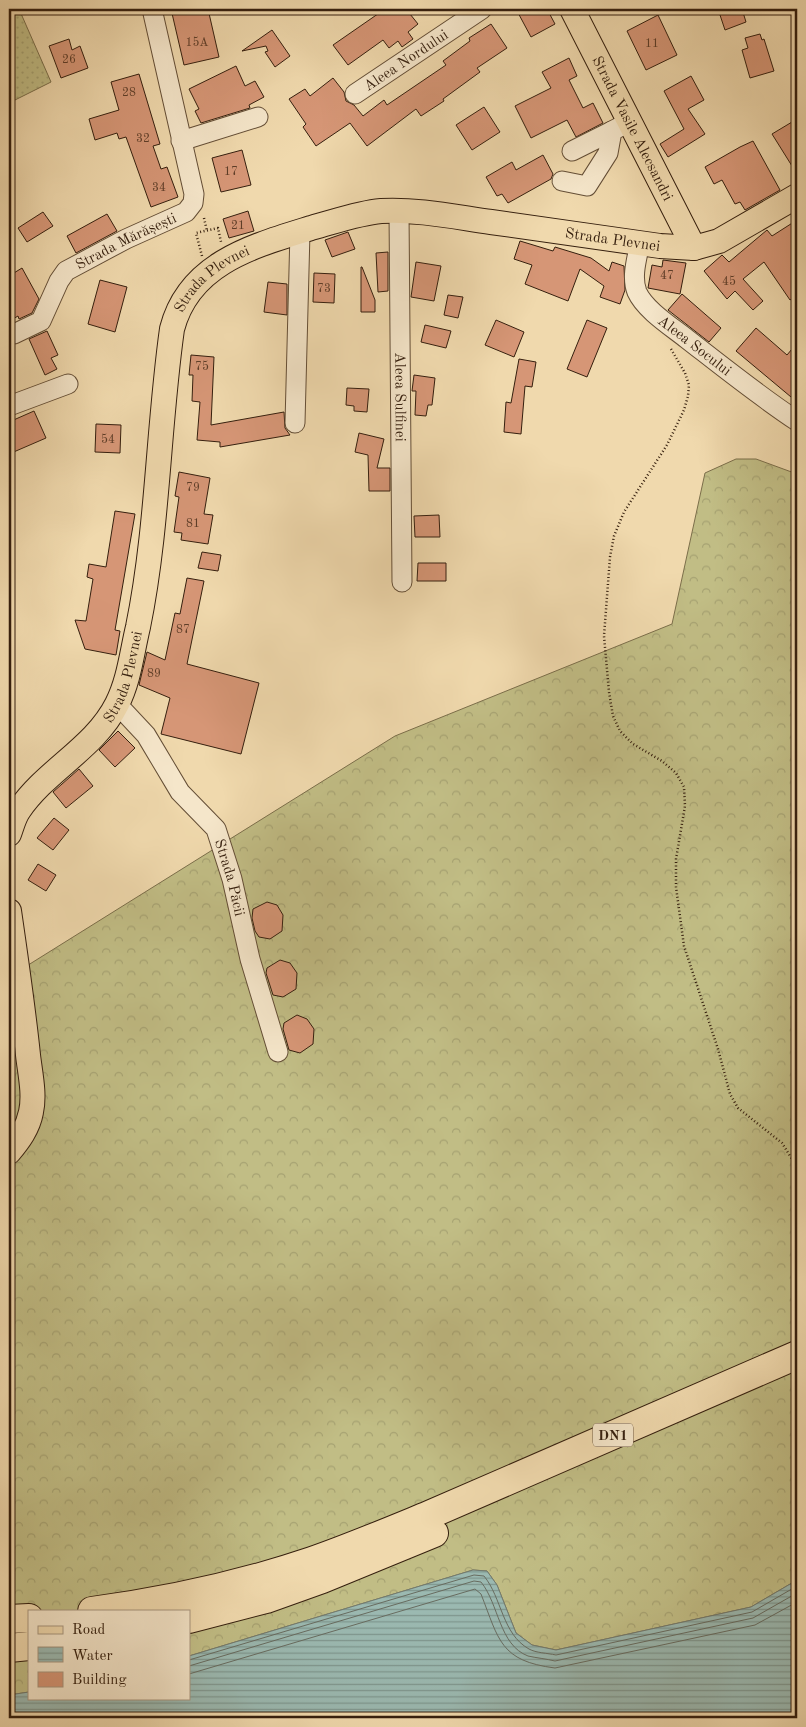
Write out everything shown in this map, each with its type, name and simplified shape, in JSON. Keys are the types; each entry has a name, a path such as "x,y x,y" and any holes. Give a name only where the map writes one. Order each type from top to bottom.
{"highway":[{"name":"DN1","path":"99,1610 149,1603 222,1587 311,1561 370,1540 797,1355"},
{"name":"DN1","path":"190,1619 266,1599 322,1580 377,1558 797,1374"},
{"path":"9,1619 28,1618"},
{"path":"9,1648 28,1646"}],"main road":[{"name":"Strada Vasile Alecsandri","path":"572,9 621,126 694,248"},
{"name":"Strada Plevnei","path":"9,834 14,812 96,734 117,704 131,660 145,585 167,361 172,329 176,312 189,291 206,274 226,260 254,247 366,214 399,211 428,213 640,243 694,248 708,246 728,237 797,196"},
{"path":"9,911 17,1021 32,1096 32,1112 26,1127 19,1140 9,1152"}],"street":[{"name":"Strada Mărășești","path":"9,334 14,334 41,321 58,280 66,271 86,259 190,209 193,203 194,194 152,9"},
{"name":"Aleea Nordului","path":"354,94 482,9"},
{"path":"181,141 258,117"},
{"path":"572,151 621,126"},
{"path":"562,181 587,186 608,153 621,126"},
{"name":"Aleea Sulfinei","path":"399,211 402,582"},
{"path":"295,423 300,232"},
{"name":"Aleea Socului","path":"640,243 635,276 636,289 640,299 711,358 797,421"},
{"path":"9,406 68,384"},
{"name":"Strada Păcii","path":"117,704 146,735 180,792 216,829 232,879 250,959 278,1052"}],"path":[{"path":"204,217 207,231"},
{"path":"202,257 196,234 218,228"},
{"path":"668,344 685,373 689,385 688,396 684,410 667,445 624,512 614,536 610,557 604,636 609,692 613,716 620,731 633,744 662,761 676,773 684,787 685,806 677,852 676,878 679,918 684,946 718,1049 730,1094 738,1108 782,1143 797,1167"}],"green space":[{"path":"9,9 19,9 51,82 9,103"},
{"path":"736,459 756,459 797,474 797,1580 751,1607 556,1650 532,1645 516,1633 497,1585 487,1571 473,1570 190,1656 190,1610 28,1610 28,1692 9,1695 9,977 395,736 672,624 705,473"}],"water":[{"path":"473,1570 487,1571 497,1585 516,1633 532,1645 556,1650 751,1607 797,1580 797,1718 9,1718 9,1695 28,1692 28,1700 190,1700 190,1656"}],"building":[{"path":"171,9 208,9 219,57 184,65"},
{"path":"385,9 406,9 418,24 408,32 413,39 402,47 398,41 389,48 383,40 348,65 333,45"},
{"path":"516,9 547,9 555,24 531,37"},
{"path":"718,9 742,9 746,22 725,30"},
{"path":"658,15 677,55 646,70 627,31"},
{"path":"491,24 507,48 477,68 480,72 443,99 444,101 421,116 416,109 367,146 350,123 316,146 303,127 306,124 289,99 305,89 310,96 333,78 344,92 346,101 354,105 363,116 384,100 387,105 446,65 443,61 470,41 469,38"},
{"path":"272,30 290,56 275,67 265,52 268,51 266,46 242,51"},
{"path":"760,34 762,40 764,39 774,71 750,78 742,50 748,48 745,38"},
{"path":"69,39 72,50 80,46 88,68 61,78 49,46"},
{"path":"569,58 577,76 569,80 583,108 593,103 603,123 576,137 567,120 531,138 515,106 551,88 542,72"},
{"path":"236,66 245,86 255,81 264,97 249,105 250,108 201,123 195,111 199,109 189,89"},
{"path":"139,74 160,144 153,146 161,169 167,167 178,197 151,207 126,137 119,139 117,133 95,140 89,119 119,110 111,82"},
{"path":"691,76 704,100 688,109 705,134 668,157 660,144 684,129 664,91"},
{"path":"484,107 500,132 472,150 456,125"},
{"path":"797,119 797,174 772,134"},
{"path":"753,141 780,190 745,210 740,202 735,204 722,180 714,184 705,167"},
{"path":"242,150 251,185 221,192 212,158"},
{"path":"543,155 553,174 551,179 508,203 502,194 497,196 486,177 512,162 516,170"},
{"path":"248,211 254,231 229,238 223,219"},
{"path":"43,212 53,226 27,242 18,228"},
{"path":"107,214 117,231 76,253 67,236"},
{"path":"797,220 797,295 790,300 764,262 743,279 763,301 753,310 735,291 727,299 704,271 722,255 729,262 767,230 772,236"},
{"path":"348,232 355,249 332,257 325,240"},
{"path":"520,241 553,251 555,247 591,258 609,271 612,262 624,266 625,290 620,304 600,297 604,286 580,269 568,301 525,284 532,265 514,259"},
{"path":"388,252 388,291 378,292 376,253"},
{"path":"663,260 686,263 680,294 648,288 652,265 662,267"},
{"path":"416,262 441,266 434,301 411,297"},
{"path":"361,267 375,300 375,312 361,312"},
{"path":"22,268 39,299 32,313 19,319 18,316 13,319 9,311 9,276"},
{"path":"314,273 335,274 334,303 313,302"},
{"path":"100,280 127,287 115,332 88,324"},
{"path":"268,282 287,284 287,315 264,312"},
{"path":"682,294 721,328 709,342 668,310"},
{"path":"448,295 463,297 458,318 444,315"},
{"path":"496,320 524,332 514,357 485,345"},
{"path":"587,320 607,328 587,377 567,369"},
{"path":"425,325 451,331 446,348 421,342"},
{"path":"756,328 787,355 797,343 797,402 736,351"},
{"path":"47,331 58,355 51,358 57,369 45,375 29,339"},
{"path":"191,355 214,357 211,425 284,412 285,428 290,435 220,447 220,442 197,440 200,402 192,401 193,375 189,375"},
{"path":"519,359 536,362 532,387 525,386 521,434 504,432 506,402 511,403"},
{"path":"414,375 435,378 432,405 428,405 426,416 415,415 416,391 412,391"},
{"path":"347,388 369,389 367,412 354,411 354,406 346,405"},
{"path":"34,411 46,438 9,454 9,422"},
{"path":"96,424 121,425 120,453 95,452"},
{"path":"359,433 384,439 377,468 390,468 390,491 369,491 368,455 355,452"},
{"path":"179,472 210,478 204,514 213,515 208,544 181,540 182,533 174,532 179,497 175,496"},
{"path":"115,511 135,514 115,630 120,631 116,655 85,649 75,620 86,621 93,579 87,577 89,564 106,567"},
{"path":"439,515 440,537 415,537 414,516"},
{"path":"202,552 221,555 218,571 198,568"},
{"path":"418,563 446,563 446,581 417,581"},
{"path":"187,578 204,581 187,664 259,683 241,754 161,734 170,698 139,685 147,652 165,660 175,613 180,614"},
{"path":"118,731 135,748 115,767 99,750"},
{"path":"79,769 93,786 66,808 53,792"},
{"path":"54,818 69,830 53,850 37,838"},
{"path":"38,864 56,875 46,891 28,880"},
{"path":"267,902 277,905 283,915 282,931 270,939 259,937 255,931 252,918 253,909"},
{"path":"280,960 290,963 297,973 296,989 283,997 273,995 266,973 267,968"},
{"path":"297,1015 307,1019 314,1029 313,1044 300,1053 289,1050 283,1029 284,1023"}]}
